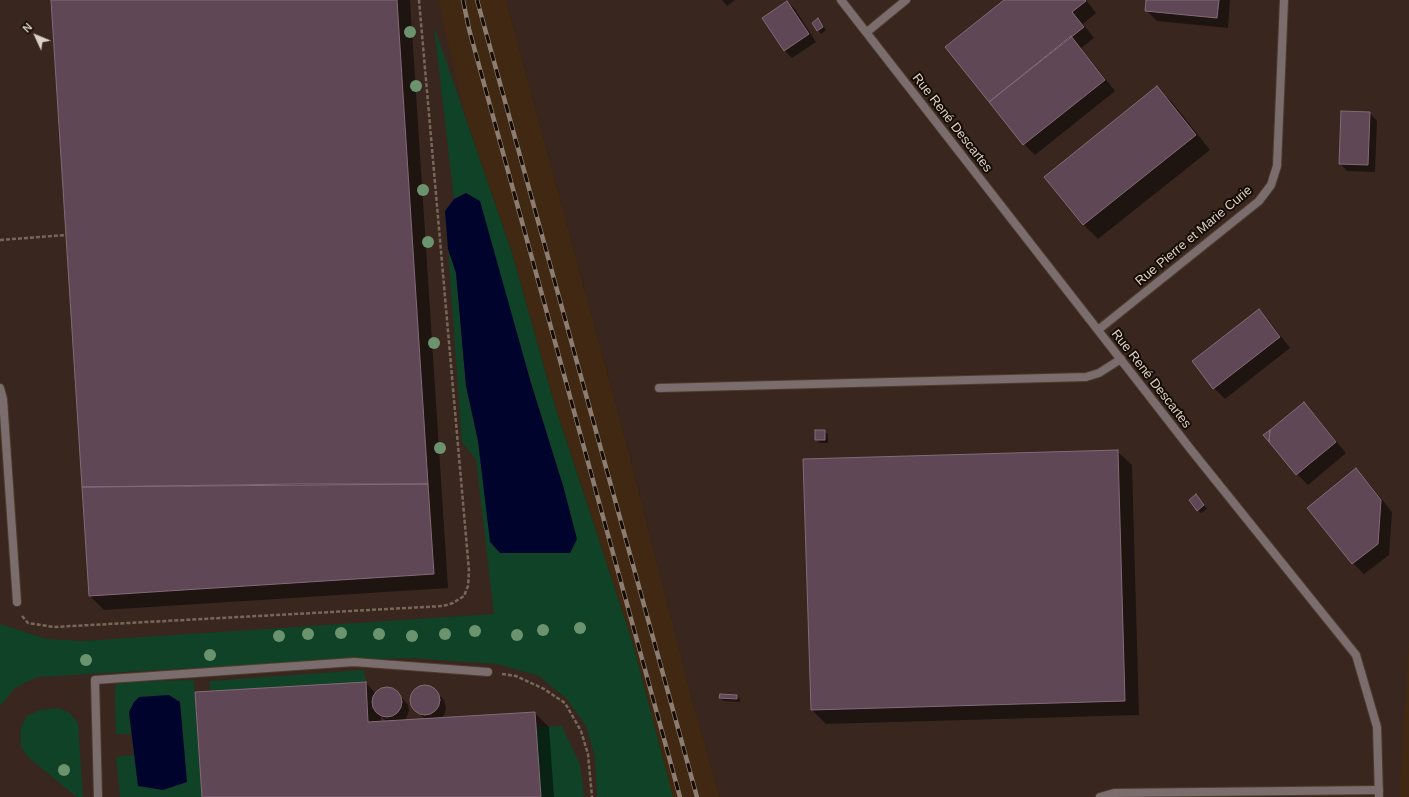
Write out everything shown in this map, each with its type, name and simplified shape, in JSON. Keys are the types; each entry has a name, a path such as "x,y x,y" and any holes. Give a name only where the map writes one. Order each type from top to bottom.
{"street":[{"name":"Rue René Descartes","path":"841,0 1197,457 1356,655 1377,727 1379,794"},
{"path":"866,32 906,0"},
{"name":"Rue Pierre et Marie Curie","path":"1098,330 1259,200 1270,185 1277,166 1284,0"},
{"path":"659,388 1086,377 1099,373 1121,359"},
{"path":"0,388 4,399 17,602"},
{"path":"98,797 96,680 354,662 488,672"},
{"path":"1100,797 1114,793 1379,794"}],"path":[{"path":"17,602 21,615 28,623 54,628 443,606 453,603 464,596 468,586 469,571 419,0"},
{"path":"0,240 66,235"},
{"path":"488,672 516,676 544,689 565,703 581,731 588,754 592,797"}],"shaded area":[{"path":"0,0 438,0 625,797 0,797"},
{"path":"428,0 506,0 628,449 694,707 720,797 673,797 633,644 555,406 512,253 434,26"},
{"path":"506,0 1409,0 1409,640 1399,797 720,797 694,707 628,449"},
{"path":"1409,627 1409,797 1398,797"}],"green space":[{"path":"434,26 512,253 555,406 633,644 673,797 597,797 595,757 586,726 567,699 539,676 497,664 410,658 297,662 37,677 15,688 0,706 0,624 47,639 83,641 494,614 476,459 462,442 448,249 456,273 466,386 478,441 564,489 531,383 466,193 454,199"},
{"path":"364,670 366,682 210,691 210,681"},
{"path":"194,680 202,797 120,797 116,757 134,755 138,786 129,712 131,734 116,734 116,685 121,682"},
{"path":"58,708 70,713 78,723 83,797 77,797 28,757 21,747 21,727 27,716 40,710"},
{"path":"562,726 580,765 584,797 541,797 536,727"}],"water":[{"path":"466,193 480,201 531,383 564,489 577,539 570,553 500,553 490,542 478,441 466,386 456,273 448,249 445,211 454,199"},
{"path":"169,695 180,702 187,782 163,790 138,786 129,712 134,702 139,697"}],"building":[{"path":"51,0 397,0 428,484 82,487"},
{"path":"1004,0 1085,0 1086,1 1072,12 1084,27 989,102 945,47"},
{"path":"1146,0 1219,0 1217,18 1145,11"},
{"path":"787,1 809,34 784,51 762,18"},
{"path":"818,18 823,27 817,31 812,23"},
{"path":"1071,36 1105,80 1023,145 989,102"},
{"path":"1157,86 1196,135 1083,225 1044,177"},
{"path":"1341,111 1370,112 1368,165 1339,164"},
{"path":"1259,309 1280,337 1213,389 1192,361"},
{"path":"1304,402 1336,442 1296,475 1269,442 1270,430"},
{"path":"815,430 825,430 825,440 815,440"},
{"path":"1270,430 1269,442 1263,435"},
{"path":"1118,450 1125,701 811,710 803,459"},
{"path":"1356,468 1381,500 1378,544 1352,564 1307,508"},
{"path":"428,484 434,574 89,596 82,487"},
{"path":"1196,494 1204,505 1197,511 1189,500"},
{"path":"366,682 368,722 535,712 541,797 202,797 195,692"},
{"path":"425,685 435,690 440,700 435,710 425,715 415,710 410,700 415,690"},
{"path":"387,687 398,691 402,702 398,713 387,717 376,713 372,702 376,691"},
{"path":"720,694 737,695 737,699 719,698"}],"railway":[{"path":"463,0 469,29 680,797"},
{"path":"477,0 697,797"}]}
